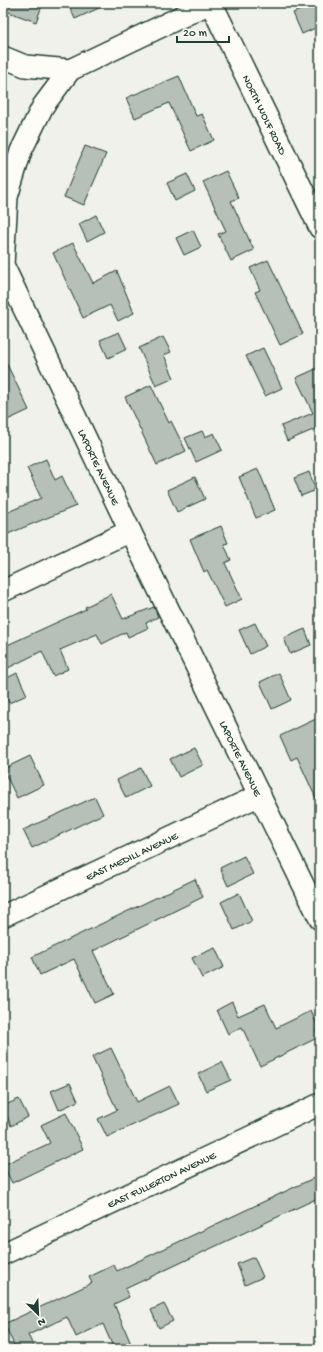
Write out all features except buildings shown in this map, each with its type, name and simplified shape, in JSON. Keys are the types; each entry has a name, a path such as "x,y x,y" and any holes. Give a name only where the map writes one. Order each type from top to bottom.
{"main road":[{"name":"NORTH WOLF ROAD","path":"210,3 320,227"}],"street":[{"path":"3,57 25,66 70,70 210,3"},
{"name":"LAPORTE AVENUE","path":"70,70 43,106 22,151 7,197 3,265 130,531 320,919"},
{"path":"3,591 130,531"},
{"name":"EAST MEDILL AVENUE","path":"3,916 260,795"},
{"name":"EAST FULLERTON AVENUE","path":"3,1254 320,1104"}]}
